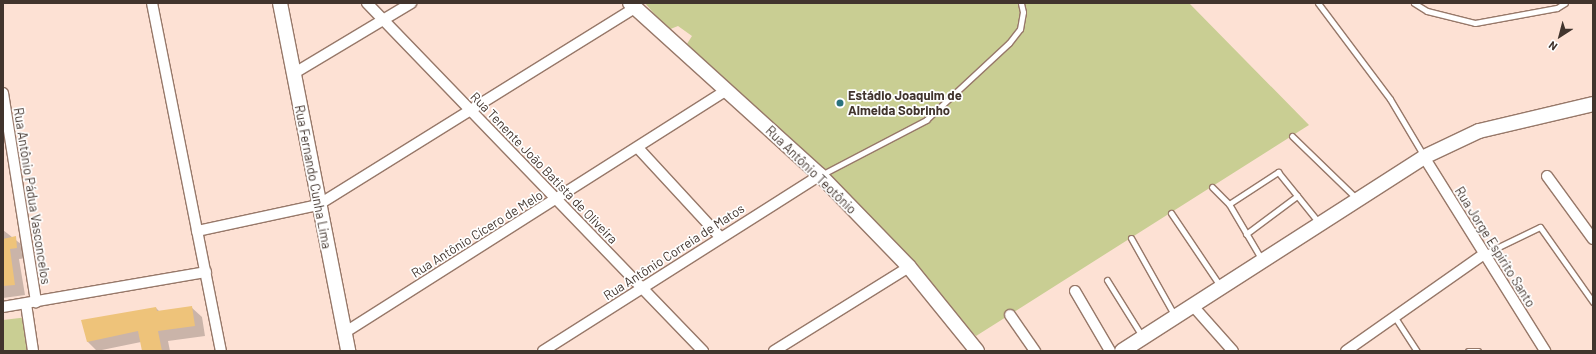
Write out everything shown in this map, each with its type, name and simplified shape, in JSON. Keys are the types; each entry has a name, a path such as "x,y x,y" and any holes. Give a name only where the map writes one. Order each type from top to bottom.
{"street":[{"path":"152,3 221,351"},
{"name":"Rua Fernando Cunha Lima","path":"280,3 318,205 348,351"},
{"name":"Rua Tenente João Batista de Oliveira","path":"367,3 471,113 557,199 703,351"},
{"path":"293,74 411,3"},
{"path":"197,230 318,205 471,113 636,5"},
{"name":"Rua Antônio Teotônio","path":"636,5 725,92 820,175 909,267 977,351"},
{"name":"Rua Antônio Cícero de Melo","path":"344,332 725,92"},
{"name":"Rua Antônio Pádua Vasconcelos","path":"3,93 31,303 33,351"},
{"path":"1122,351 1424,156 1479,131 1593,104"},
{"path":"638,148 721,238"},
{"name":"Rua Jorge Espírito Santo","path":"1424,156 1545,351"},
{"name":"Rua Antônio Correia de Matos","path":"543,351 820,175"},
{"path":"1547,176 1593,239"},
{"path":"1346,351 1396,319 1484,254"},
{"path":"774,351 909,267"},
{"path":"3,307 206,272"},
{"path":"1075,291 1110,351"},
{"path":"1193,306 1233,351"},
{"path":"1010,315 1035,351"}],"lane":[{"path":"820,175 926,120 1009,43 1020,29 1024,12 1021,3"},
{"path":"1318,3 1390,99 1424,156"},
{"path":"1414,3 1427,11 1475,23 1557,8 1565,3"},
{"path":"1292,136 1357,199"},
{"path":"1229,204 1276,173 1320,224"},
{"path":"1212,187 1229,204 1263,261"},
{"path":"1246,234 1297,196"},
{"path":"1171,213 1221,287"},
{"path":"1484,254 1540,227 1593,302"},
{"path":"1130,238 1175,317"},
{"path":"1107,280 1143,337"},
{"path":"1396,319 1417,351"},
{"path":"1468,351 1478,351"}],"green space":[{"path":"645,3 1189,3 1309,125 976,336 848,198 683,50 692,36 678,26 668,30"},
{"path":"28,317 33,351 3,351 3,320"}],"building":[{"path":"16,236 17,248 10,249 15,285 3,286 3,239"},
{"path":"192,306 195,326 158,331 162,351 142,351 138,331 87,342 81,320 156,307 157,311"}],"place":[{"name":"Estádio Joaquim de Almeida Sobrinho","path":"840,103"}]}
